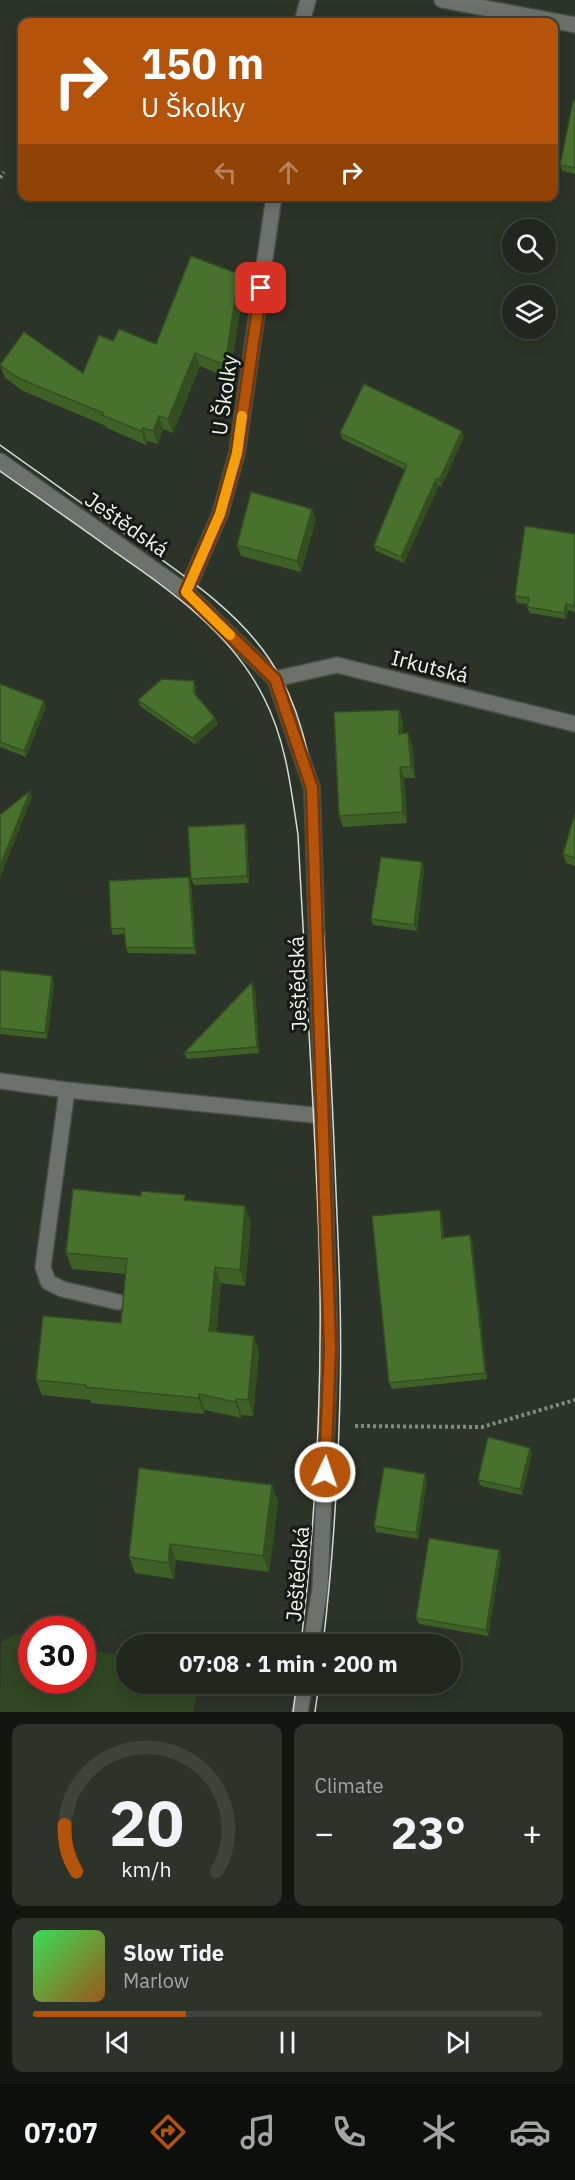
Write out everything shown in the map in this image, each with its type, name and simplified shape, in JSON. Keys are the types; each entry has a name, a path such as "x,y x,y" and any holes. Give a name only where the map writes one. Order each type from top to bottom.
{"street":[{"path":"303,18 308,0"},
{"path":"442,0 538,18"},
{"path":"558,22 575,25"},
{"name":"U Školky","path":"186,592 220,514 237,453 273,201"},
{"name":"Ještědská","path":"0,461 186,592 275,679 312,788 330,1349 320,1588 313,1634"},
{"name":"Irkutská","path":"275,679 337,665 575,724"},
{"path":"0,1081 322,1116"},
{"path":"67,1090 43,1267 48,1282 62,1290 118,1302"},
{"path":"300,1712 303,1694"}],"path":[{"path":"0,178 4,172"},
{"path":"327,1425 482,1427 575,1400"}],"green space":[{"path":"18,1634 18,1694 96,1694 96,1651 116,1655 116,1694 197,1694 193,1712 0,1712 1,1641"}],"building":[{"path":"573,101 575,102 575,168 560,165"},
{"path":"191,256 239,274 225,365 195,353 168,419 159,416 153,431 143,428 141,431 102,415 103,413 18,378 0,365 24,332 83,373 99,335 113,341 119,329 156,344"},
{"path":"364,384 462,431 439,480 436,479 401,557 374,545 407,465 340,433"},
{"path":"251,492 312,509 297,561 237,545"},
{"path":"525,526 575,534 574,606 566,604 564,613 527,607 529,598 515,596"},
{"path":"162,679 194,681 194,693 215,718 192,738 138,700"},
{"path":"0,684 44,701 24,751 0,742"},
{"path":"399,710 399,734 408,733 411,767 400,767 403,812 339,816 334,712"},
{"path":"30,791 0,866 0,815"},
{"path":"575,814 575,858 563,854"},
{"path":"245,824 247,876 191,879 188,827"},
{"path":"381,857 422,862 414,925 371,919"},
{"path":"189,877 194,948 126,947 124,928 111,929 109,881"},
{"path":"0,970 52,976 45,1033 0,1028"},
{"path":"252,982 257,1047 184,1053"},
{"path":"73,1189 141,1196 141,1191 185,1195 184,1200 245,1206 240,1270 215,1267 209,1331 254,1336 248,1400 236,1399 235,1402 199,1394 198,1398 36,1380 43,1316 121,1323 127,1259 66,1253"},
{"path":"440,1210 442,1238 470,1235 485,1373 389,1383 372,1216"},
{"path":"488,1437 530,1448 520,1489 478,1480"},
{"path":"384,1467 425,1474 416,1533 374,1526"},
{"path":"139,1468 272,1485 263,1556 170,1544 168,1563 129,1557"},
{"path":"429,1538 499,1550 486,1630 416,1618"}],"tram line":[{"path":"0,445 171,566 208,594 242,625 257,642 280,677 302,731 316,807 330,1047 340,1293 341,1370 338,1458 324,1634"},
{"path":"0,471 156,581 217,633 235,653 264,698 283,748 298,835 319,1237 318,1441 302,1634"},
{"path":"293,1712 295,1694"},
{"path":"315,1712 317,1694"}],"slow traffic":[{"path":"230,635 186,592 220,514 237,453 242,416"}],"route":[{"path":"261,288 237,453 220,514 186,592 275,679 312,788 330,1349 325,1472"}]}
